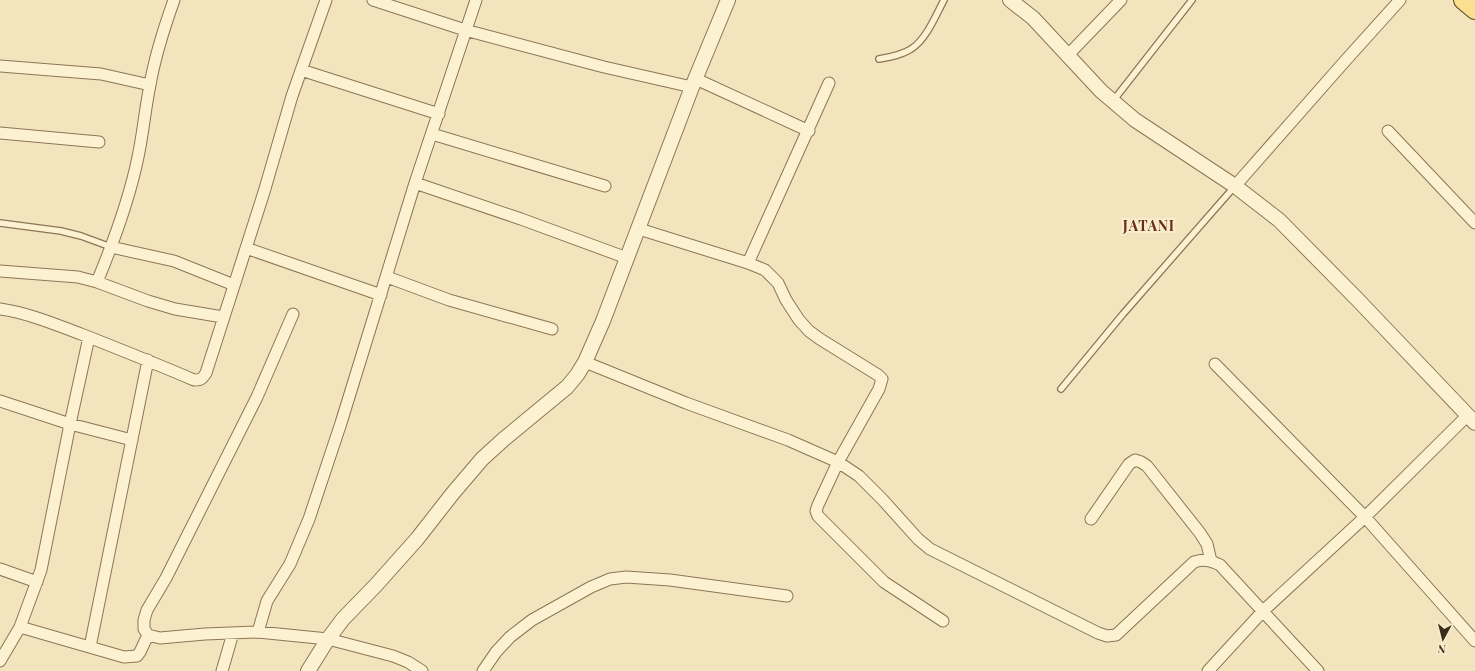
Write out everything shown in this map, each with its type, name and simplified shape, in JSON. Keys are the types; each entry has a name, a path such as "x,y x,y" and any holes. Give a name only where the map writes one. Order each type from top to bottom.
{"main road":[{"path":"1463,0 1475,10"}],"street":[{"path":"96,282 111,247 130,191 159,44 174,0"},
{"path":"0,309 35,317 148,360 194,380 203,379 264,192 292,96 326,0"},
{"path":"373,0 465,30 604,67 694,83 808,131"},
{"path":"258,632 262,613 290,564 309,519 341,423 415,184 476,0"},
{"path":"308,671 342,619 376,585 417,539 482,459 567,387 577,375 585,362 627,258 694,83 728,0"},
{"path":"1010,0 1033,18 1101,92 1135,120 1235,186 1279,220 1473,415 1263,611 1208,671"},
{"path":"1067,56 1121,0"},
{"path":"1235,186 1400,0"},
{"path":"0,66 101,74 150,85"},
{"path":"301,70 439,114"},
{"path":"748,263 829,83"},
{"path":"1388,131 1475,223"},
{"path":"0,133 98,142"},
{"path":"432,134 605,186"},
{"path":"415,184 521,219 627,258"},
{"path":"638,229 748,263 765,270 778,283 786,300 799,320 809,331 882,379 879,389 838,462 816,511 818,516 884,582 943,621"},
{"path":"111,247 174,260 234,285"},
{"path":"246,248 381,295"},
{"path":"0,271 78,277 96,282 148,302 190,312 223,317"},
{"path":"387,276 449,300 552,329"},
{"path":"293,314 256,397 172,565 147,610 144,620 144,629 148,635 160,638 258,632 328,639 393,656 408,662 422,671"},
{"path":"0,661 20,627 41,570 89,337"},
{"path":"90,647 148,360"},
{"path":"585,362 686,403 788,440 838,462 859,476 918,539 930,549 1098,633 1108,636 1116,634 1194,562 1203,560 1211,561 1220,565 1318,671"},
{"path":"1215,364 1365,517 1475,641"},
{"path":"0,401 70,424 132,440"},
{"path":"1091,519 1130,464 1135,460 1141,462 1192,521 1207,544 1211,561"},
{"path":"0,569 37,582"},
{"path":"483,671 496,652 510,637 532,620 591,587 610,579 626,577 670,580 787,596"},
{"path":"20,627 124,657 137,656 148,635"},
{"path":"222,671 233,634"}],"lane":[{"path":"879,59 901,54 912,49 920,42 944,0"},
{"path":"1113,102 1192,0"},
{"path":"1060,389 1123,314 1235,186"},
{"path":"0,223 61,231 81,236 111,247"}],"district":[{"name":"JATANI","path":"1149,225"}]}
